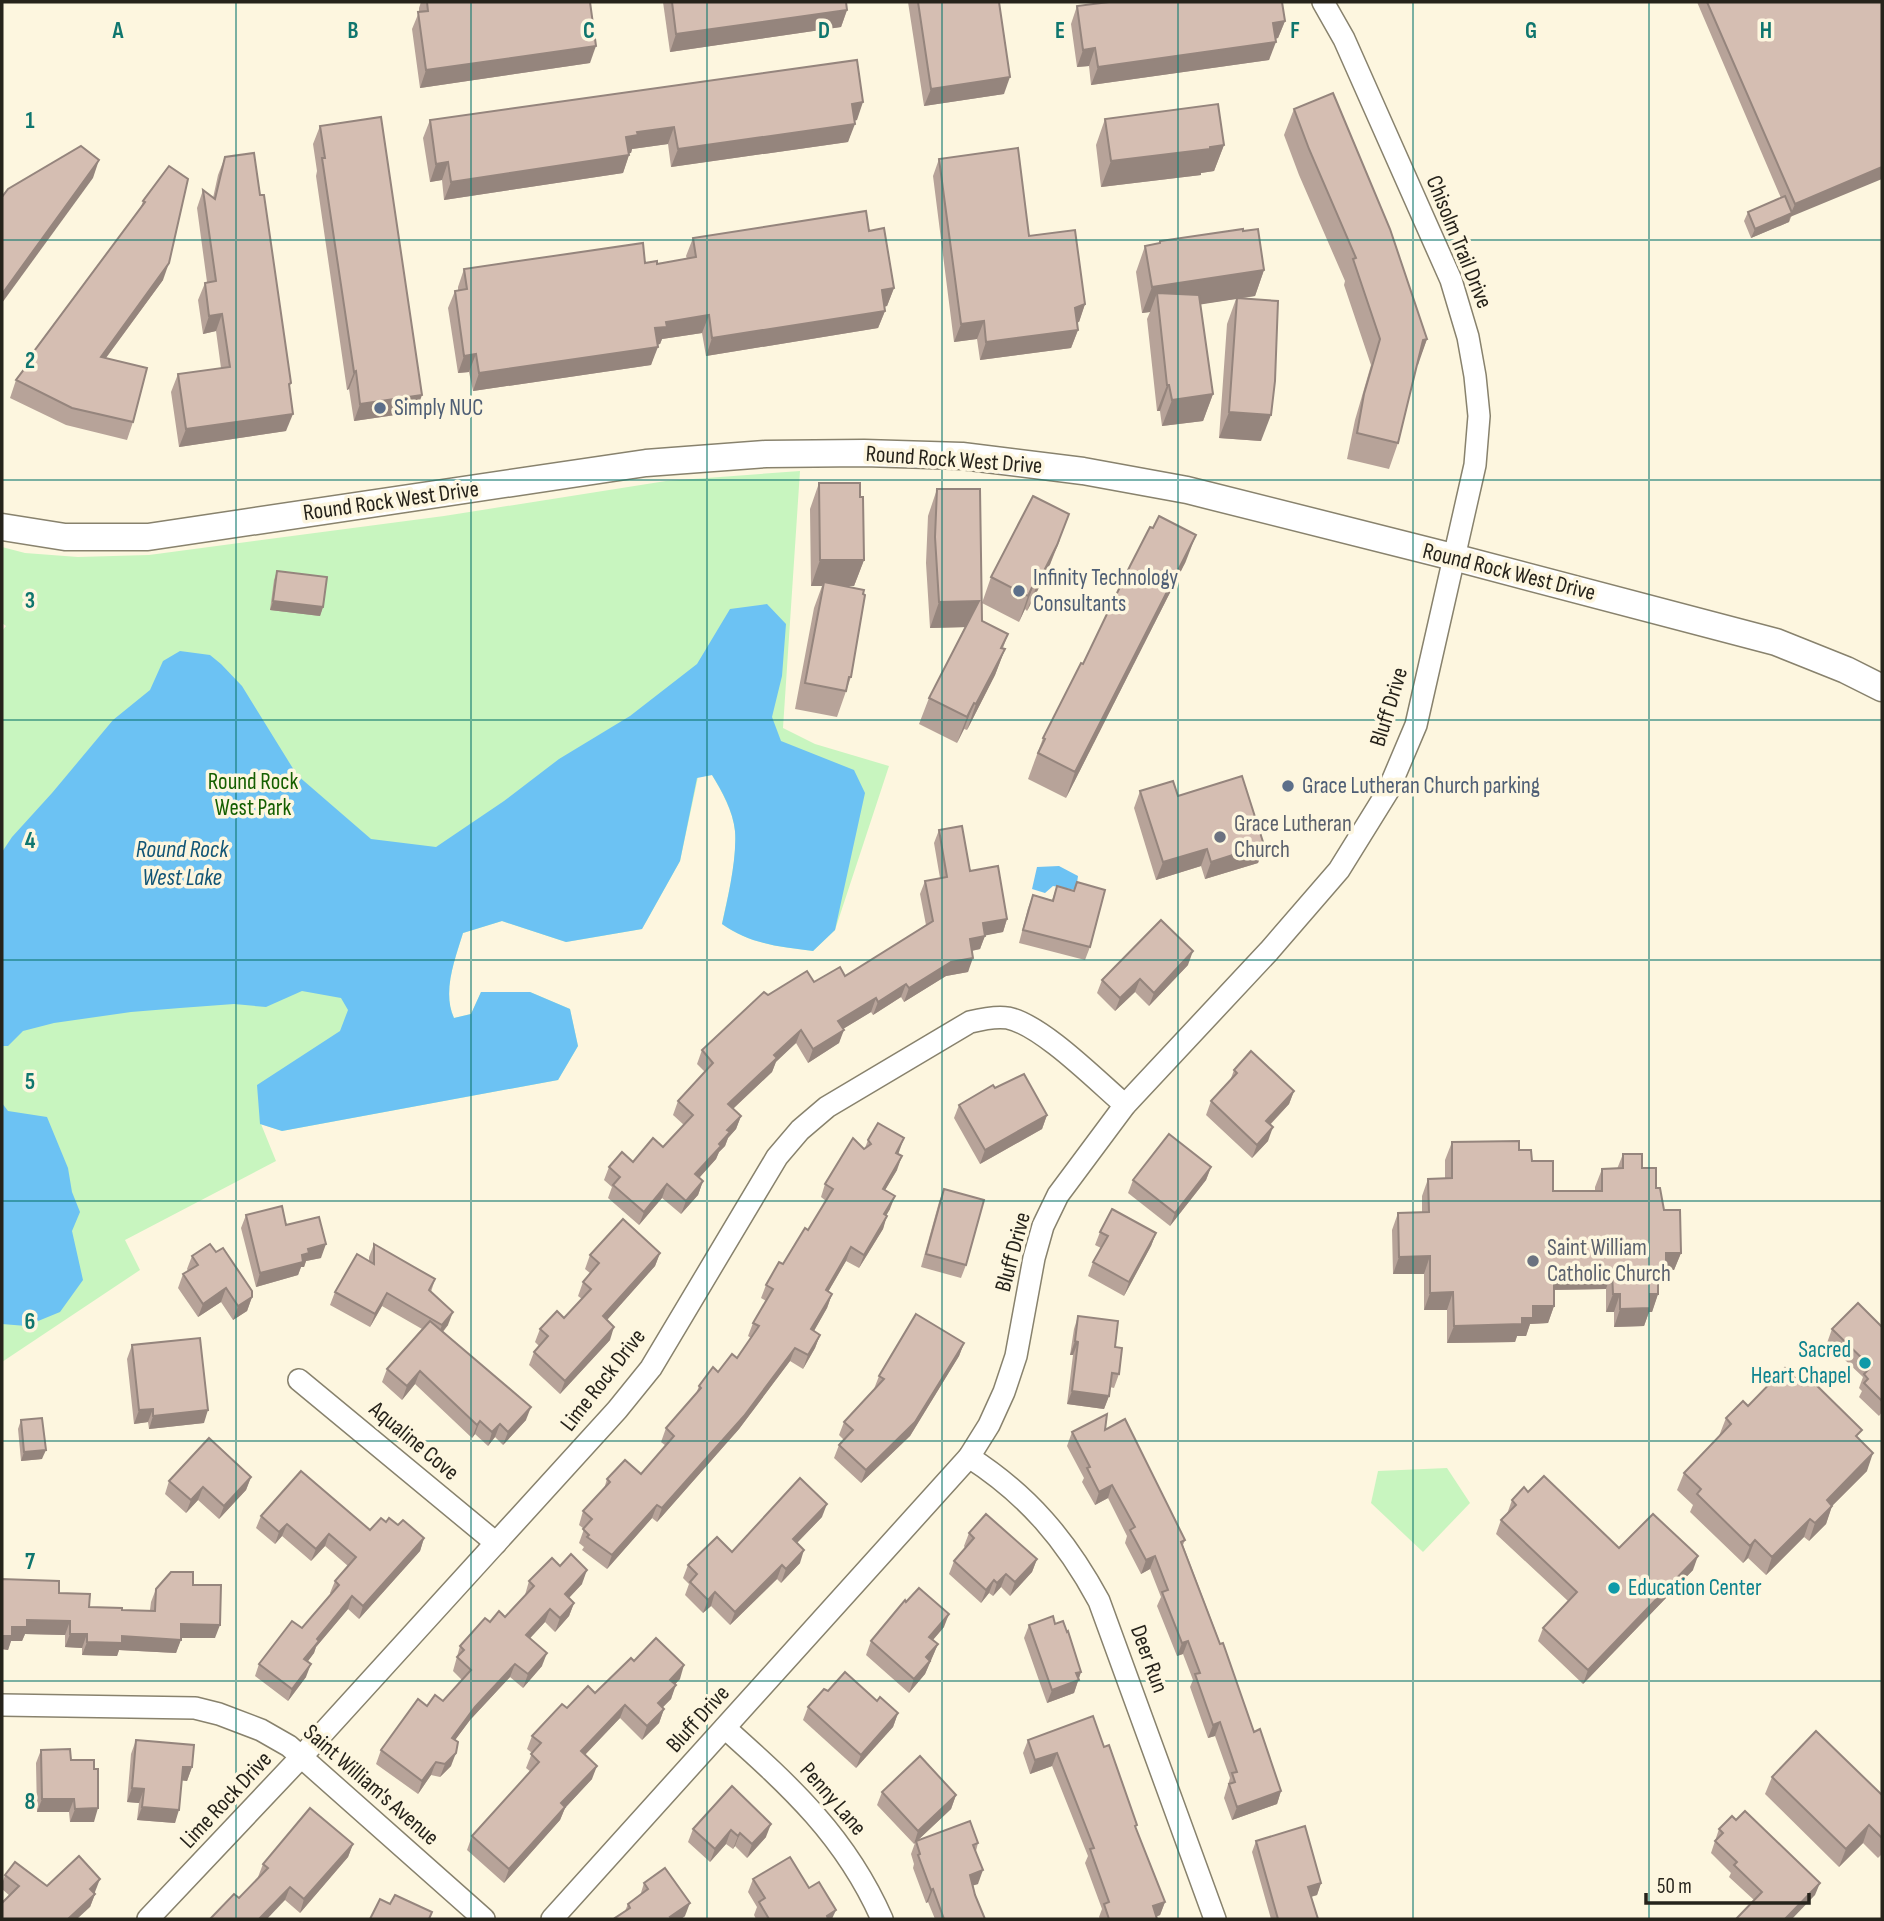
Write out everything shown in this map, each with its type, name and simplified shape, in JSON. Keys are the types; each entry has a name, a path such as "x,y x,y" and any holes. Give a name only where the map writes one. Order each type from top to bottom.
{"street":[{"name":"Chisolm Trail Drive","path":"1323,2 1344,39 1451,280 1468,337 1475,376 1479,432 1469,499 1453,557"},
{"name":"Round Rock West Drive","path":"2,527 65,537 148,537 646,463 766,454 962,456 1083,471 1186,490 1453,557 1776,642 1846,670 1882,688"},
{"name":"Bluff Drive","path":"552,1919 969,1457 989,1425 1004,1392 1016,1356 1034,1258 1043,1226 1058,1195 1125,1105 1269,951 1339,870 1388,791 1416,725 1453,557"},
{"name":"Lime Rock Drive","path":"148,1919 302,1756 617,1410 651,1367 777,1157 800,1129 827,1107 970,1022 989,1018 1007,1018 1037,1030 1125,1105"},
{"name":"Aqualine Cove","path":"299,1380 496,1543"},
{"name":"Deer Run","path":"969,1457 1012,1487 1043,1519 1080,1566 1099,1601 1215,1919"},
{"name":"Saint William's Avenue","path":"2,1705 195,1708 261,1730 302,1756 484,1919"},
{"name":"Penny Lane","path":"725,1728 830,1830 870,1891 883,1919"}],"green space":[{"name":"Round Rock West Park","path":"800,471 783,728 815,744 889,766 835,930 813,951 754,940 722,924 733,866 734,824 712,775 698,777 680,861 642,929 566,942 502,921 463,933 449,987 454,1018 471,1014 481,992 530,992 570,1009 578,1046 558,1080 282,1131 261,1124 276,1161 125,1240 140,1270 2,1362 2,631 6,626 2,623 2,547 25,553 78,557 149,555 444,516 666,481"},
{"path":"1447,1468 1470,1503 1423,1552 1371,1503 1378,1471"}],"water":[{"name":"Round Rock West Lake","path":"767,604 786,624 782,676 772,717 781,741 854,770 865,793 835,930 813,951 754,940 722,924 733,865 735,831 723,794 712,775 697,778 680,861 642,929 566,942 502,921 463,933 449,987 454,1018 471,1014 481,992 530,992 570,1009 578,1046 558,1080 282,1131 260,1124 257,1085 340,1031 348,1010 341,998 302,991 266,1007 234,1004 180,1008 54,1023 23,1031 8,1046 2,1046 2,852 113,720 150,690 163,661 180,651 210,655 221,664 242,686 297,775 371,839 436,847 504,801 559,759 630,716 697,664 730,609"},
{"path":"1059,866 1078,876 1076,890 1053,886 1045,893 1032,889 1037,867"},
{"path":"2,1103 8,1111 47,1117 68,1168 72,1192 80,1212 72,1231 83,1280 60,1312 26,1326 2,1324"}],"building":[{"path":"427,2 590,2 596,46 426,70 418,12 428,11"},
{"path":"672,2 846,2 847,10 676,34"},
{"path":"918,2 999,2 1010,77 931,89"},
{"path":"1109,2 1282,2 1285,21 1273,23 1276,42 1098,67 1095,48 1083,50 1077,6"},
{"path":"1707,2 1882,2 1882,167 1795,204"},
{"path":"857,60 863,102 852,104 855,124 678,149 674,127 637,132 638,135 626,137 629,155 451,182 448,162 436,164 430,120"},
{"path":"1333,93 1390,229 1427,339 1423,340 1398,443 1357,433 1364,394 1380,339 1353,259 1356,258 1294,109"},
{"path":"1218,104 1224,145 1111,161 1105,119"},
{"path":"381,117 422,395 360,404 322,158 325,158 320,126"},
{"path":"81,146 99,160 2,294 2,197 8,189"},
{"path":"1018,148 1029,236 1075,230 1085,304 1075,308 1078,330 986,342 984,321 961,324 939,159"},
{"path":"254,153 260,195 264,195 293,414 186,429 178,374 230,367 222,314 209,316 205,283 216,281 203,190 215,199 225,157"},
{"path":"169,166 188,179 169,263 101,357 147,368 133,422 72,408 16,380 34,356 32,354"},
{"path":"1785,196 1792,213 1755,229 1748,212"},
{"path":"866,211 869,231 884,228 894,288 882,290 885,311 712,338 709,315 666,322 667,327 655,328 658,347 479,373 476,354 464,356 455,291 467,289 464,269 643,243 645,263 657,261 657,264 696,257 693,238"},
{"path":"1258,229 1264,270 1152,287 1145,246 1160,241"},
{"path":"1157,293 1199,295 1213,394 1172,400 1167,385"},
{"path":"1237,298 1278,301 1271,415 1229,412"},
{"path":"819,483 860,483 860,497 863,497 864,560 820,560"},
{"path":"937,489 980,489 982,621 1008,634 1001,648 1005,649 967,717 929,698 979,601 939,602 935,537"},
{"path":"1033,496 1069,514 1037,585 1034,583 1028,596 991,577"},
{"path":"1159,516 1196,535 1075,772 1038,753 1045,739 1043,738 1081,663 1083,664 1130,566 1150,527 1153,528"},
{"path":"277,571 327,577 323,607 273,601"},
{"path":"824,582 864,590 851,677 846,691 805,683"},
{"name":"Grace Lutheran Church","path":"1242,776 1264,845 1211,862 1207,849 1163,862 1140,791 1173,781 1178,796"},
{"path":"962,826 970,871 998,866 1007,919 983,923 985,936 970,939 973,958 951,962 909,988 906,984 878,1002 876,998 838,1021 844,1030 813,1049 801,1030 774,1055 777,1058 728,1104 741,1116 727,1130 730,1132 719,1144 721,1146 695,1174 703,1181 686,1201 667,1184 644,1212 613,1185 620,1177 609,1167 622,1152 633,1162 653,1138 663,1147 693,1115 678,1101 713,1063 702,1050 764,992 768,995 807,971 814,982 840,967 845,976 933,921 925,881 947,877 939,830"},
{"path":"1077,882 1105,890 1090,947 1023,930 1033,895 1053,901 1057,886 1074,891"},
{"path":"1161,920 1193,951 1154,993 1140,979 1120,998 1102,980"},
{"path":"1251,1051 1294,1091 1266,1121 1273,1127 1257,1145 1211,1101 1237,1073 1234,1070"},
{"path":"1024,1074 1047,1115 985,1150 959,1105 993,1085 995,1088"},
{"path":"878,1123 904,1138 896,1153 902,1156 883,1189 895,1196 884,1214 887,1216 864,1255 851,1247 826,1290 832,1294 811,1329 820,1335 808,1355 795,1348 744,1416 662,1508 657,1505 612,1555 587,1537 589,1535 583,1529 592,1519 583,1511 610,1482 607,1479 625,1460 641,1474 674,1436 666,1428 701,1388 699,1386 713,1367 718,1372 732,1354 737,1358 759,1326 753,1323 773,1289 766,1285 779,1262 783,1264 833,1189 825,1184 853,1138 864,1149 871,1144 868,1140"},
{"path":"1169,1134 1211,1167 1175,1213 1133,1180"},
{"name":"Saint William Catholic Church","path":"1519,1141 1519,1150 1531,1150 1532,1161 1553,1161 1553,1191 1602,1191 1602,1169 1623,1168 1623,1154 1642,1154 1642,1168 1656,1168 1656,1188 1660,1188 1664,1210 1680,1210 1681,1253 1666,1253 1666,1263 1661,1264 1662,1272 1658,1272 1658,1294 1650,1294 1650,1308 1620,1309 1620,1294 1613,1294 1612,1271 1554,1272 1554,1306 1533,1306 1533,1318 1522,1318 1522,1324 1454,1326 1453,1292 1430,1293 1430,1256 1399,1257 1398,1213 1429,1212 1428,1179 1452,1178 1452,1142"},
{"path":"944,1189 984,1200 966,1265 926,1254"},
{"path":"282,1206 286,1225 319,1217 326,1244 308,1249 309,1253 302,1255 303,1262 260,1273 246,1215"},
{"path":"1112,1209 1156,1233 1129,1282 1093,1262 1108,1236 1100,1232"},
{"path":"623,1219 660,1253 603,1316 614,1327 565,1381 534,1352 548,1336 540,1329 557,1311 564,1318 591,1289 583,1282 599,1263 590,1255"},
{"path":"210,1244 216,1252 223,1248 252,1291 252,1297 238,1306 226,1288 203,1304 183,1274 198,1265 192,1256"},
{"path":"374,1244 435,1279 429,1290 453,1312 442,1325 387,1293 375,1314 335,1292 357,1254 374,1264"},
{"name":"Sacred Heart Chapel","path":"1858,1303 1882,1327 1882,1401 1864,1383 1868,1379 1864,1374 1871,1367 1832,1329"},
{"path":"916,1314 964,1343 915,1422 866,1470 839,1445 853,1430 844,1422 884,1379 879,1376"},
{"path":"1078,1316 1118,1321 1115,1347 1122,1348 1119,1374 1112,1373 1109,1396 1072,1391"},
{"path":"430,1321 531,1407 508,1432 500,1424 492,1432 480,1421 477,1425 420,1371 407,1386 387,1369"},
{"path":"200,1338 208,1410 153,1416 153,1409 139,1410 132,1345"},
{"path":"1785,1368 1802,1385 1809,1378 1862,1430 1856,1436 1873,1453 1827,1500 1832,1506 1815,1523 1810,1519 1772,1557 1755,1540 1750,1546 1697,1494 1701,1489 1684,1473 1731,1424 1726,1418 1743,1401 1748,1406"},
{"path":"1107,1414 1105,1430 1125,1419 1185,1540 1181,1542 1220,1644 1223,1643 1254,1732 1260,1729 1281,1791 1237,1807 1229,1784 1235,1782 1232,1773 1237,1772 1220,1722 1213,1725 1195,1674 1200,1673 1188,1641 1182,1643 1162,1592 1168,1590 1155,1556 1146,1560 1130,1530 1135,1527 1112,1485 1099,1492 1072,1432"},
{"path":"42,1418 46,1450 24,1452 21,1420"},
{"path":"209,1438 251,1477 224,1506 203,1487 191,1500 169,1481"},
{"path":"301,1471 370,1530 381,1518 386,1522 389,1518 398,1525 403,1520 424,1538 363,1606 352,1596 304,1659 311,1664 292,1689 259,1664 292,1621 302,1628 339,1585 335,1581 356,1557 329,1534 316,1549 287,1524 279,1532 261,1516"},
{"name":"Education Center","path":"1544,1476 1619,1548 1653,1514 1698,1556 1588,1670 1543,1628 1577,1592 1501,1520 1516,1505 1512,1500 1524,1487 1528,1492"},
{"path":"800,1478 827,1504 793,1539 804,1550 786,1569 782,1565 735,1612 715,1592 708,1600 690,1582 697,1574 688,1565 717,1537 732,1552"},
{"path":"986,1514 1037,1559 1015,1582 1006,1574 997,1583 994,1580 986,1590 954,1561 974,1538 969,1533"},
{"path":"571,1554 587,1570 565,1594 574,1603 560,1618 550,1609 526,1635 547,1653 528,1674 515,1664 475,1707 452,1738 458,1742 456,1753 445,1764 436,1762 422,1781 381,1750 418,1699 427,1706 435,1695 443,1701 471,1670 457,1657 464,1650 460,1646 485,1618 490,1622 499,1611 505,1617 534,1586 529,1581 552,1558 560,1566"},
{"path":"171,1572 193,1572 193,1585 221,1585 220,1625 181,1624 181,1640 122,1636 122,1643 87,1642 87,1634 70,1634 70,1621 27,1620 27,1627 12,1627 12,1636 2,1636 2,1579 59,1581 59,1593 90,1594 89,1607 155,1611 156,1589"},
{"path":"919,1588 949,1614 929,1637 938,1644 926,1657 930,1661 914,1679 871,1641 905,1600 906,1602"},
{"path":"1053,1616 1055,1624 1063,1621 1068,1631 1081,1672 1076,1673 1079,1680 1052,1690 1029,1625"},
{"path":"656,1638 684,1665 670,1680 676,1685 658,1703 664,1709 647,1726 625,1705 581,1751 597,1766 561,1803 565,1807 509,1869 472,1836 539,1762 531,1754 541,1743 532,1736 562,1704 567,1708 588,1686 595,1693 631,1658 634,1661"},
{"path":"845,1672 877,1701 880,1697 898,1713 861,1755 808,1707 824,1689 828,1691"},
{"path":"1093,1716 1104,1747 1109,1745 1137,1825 1135,1826 1165,1902 1153,1906 1157,1919 1109,1919 1104,1904 1109,1902 1090,1849 1094,1848 1057,1753 1035,1760 1028,1740"},
{"path":"1816,1731 1882,1795 1882,1838 1869,1825 1846,1849 1772,1777"},
{"path":"136,1740 194,1745 192,1767 183,1767 179,1810 142,1807 144,1789 132,1788"},
{"path":"70,1749 71,1760 94,1760 94,1769 98,1769 98,1808 75,1809 74,1799 42,1799 41,1750"},
{"path":"920,1756 956,1795 918,1831 882,1792"},
{"path":"732,1786 771,1824 752,1844 740,1833 738,1836 731,1830 715,1849 693,1829"},
{"path":"310,1808 353,1844 304,1899 290,1887 259,1919 210,1919 234,1894 239,1898 268,1868 263,1864"},
{"path":"1745,1811 1820,1883 1785,1919 1736,1919 1762,1892 1734,1865 1737,1862 1715,1841 1723,1833 1719,1829 1732,1816 1736,1820"},
{"path":"970,1821 978,1843 973,1845 983,1870 970,1875 985,1919 944,1919 918,1855 920,1854 916,1841"},
{"path":"1305,1826 1321,1883 1308,1887 1318,1919 1278,1919 1256,1841"},
{"path":"79,1856 100,1879 90,1889 95,1894 68,1919 2,1919 2,1903 19,1886 5,1875 15,1862 47,1886"},
{"path":"790,1857 809,1888 819,1882 836,1910 827,1916 828,1919 769,1919 759,1902 765,1898 753,1879"},
{"path":"665,1868 690,1903 670,1917 672,1919 616,1919 630,1908 628,1904 648,1889 644,1883"},
{"path":"395,1895 432,1912 429,1919 370,1919 380,1899 390,1904"}],"place":[{"name":"Simply NUC","path":"380,408"},
{"name":"Infinity Technology Consultants","path":"1019,591"},
{"name":"Grace Lutheran Church parking","path":"1288,786"},
{"name":"Grace Lutheran Church","path":"1220,837"},
{"name":"Saint William Catholic Church","path":"1533,1261"},
{"name":"Sacred Heart Chapel","path":"1865,1363"},
{"name":"Education Center","path":"1614,1588"}]}
